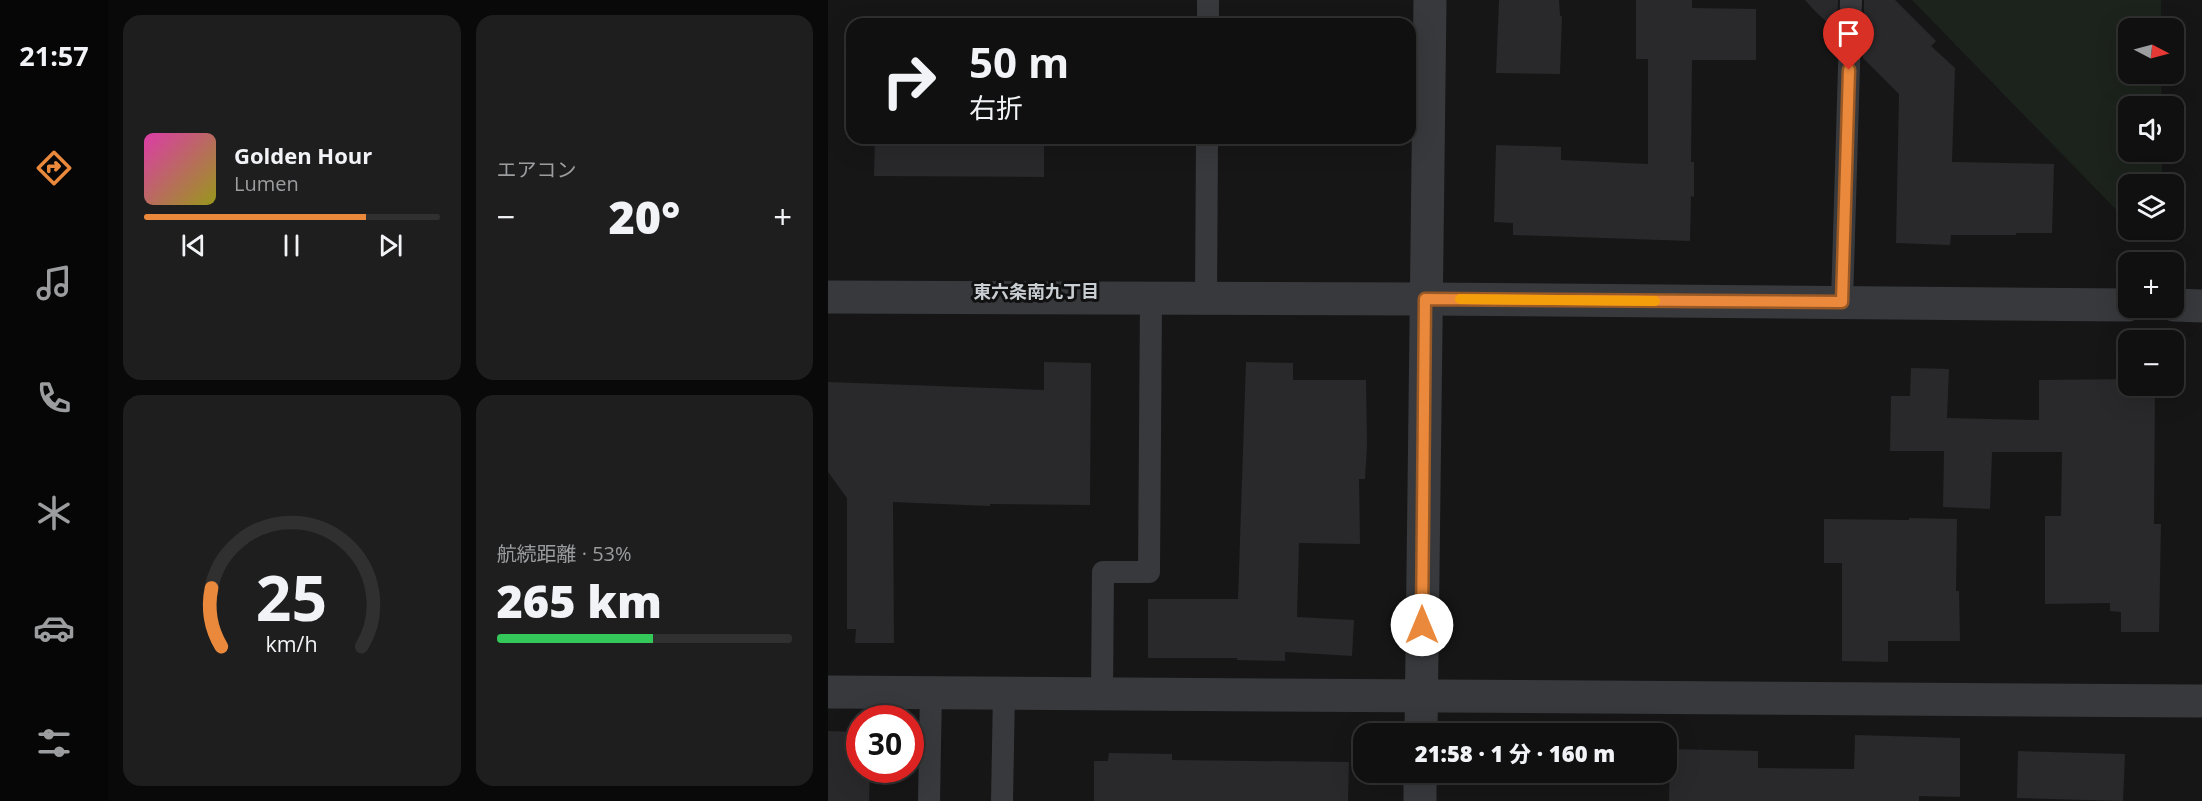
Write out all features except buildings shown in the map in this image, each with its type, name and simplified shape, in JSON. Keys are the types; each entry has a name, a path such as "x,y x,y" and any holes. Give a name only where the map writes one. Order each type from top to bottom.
{"street":[{"path":"1421,723 1430,0"},
{"path":"828,297 2118,305"},
{"path":"2184,305 2202,306"},
{"path":"828,692 2202,701"},
{"path":"1420,783 1420,801"}],"lane":[{"path":"1208,0 1208,18"},
{"path":"1842,302 1851,0"},
{"path":"1206,299 1207,144"},
{"path":"1102,693 1103,572 1149,572 1151,299"},
{"path":"929,801 930,692"},
{"path":"1002,801 1004,692"}],"shaded area":[{"path":"1912,0 2161,0 2161,18 2118,18 2118,84 2161,84 2162,96 2118,96 2118,162 2162,162 2162,174 2118,174 2118,212"}],"slow traffic":[{"path":"1460,299 1655,301"}],"district":[{"name":"東六条南九丁目","path":"1036,291"}],"route":[{"path":"1422,625 1425,299 1842,302 1849,70"}]}
